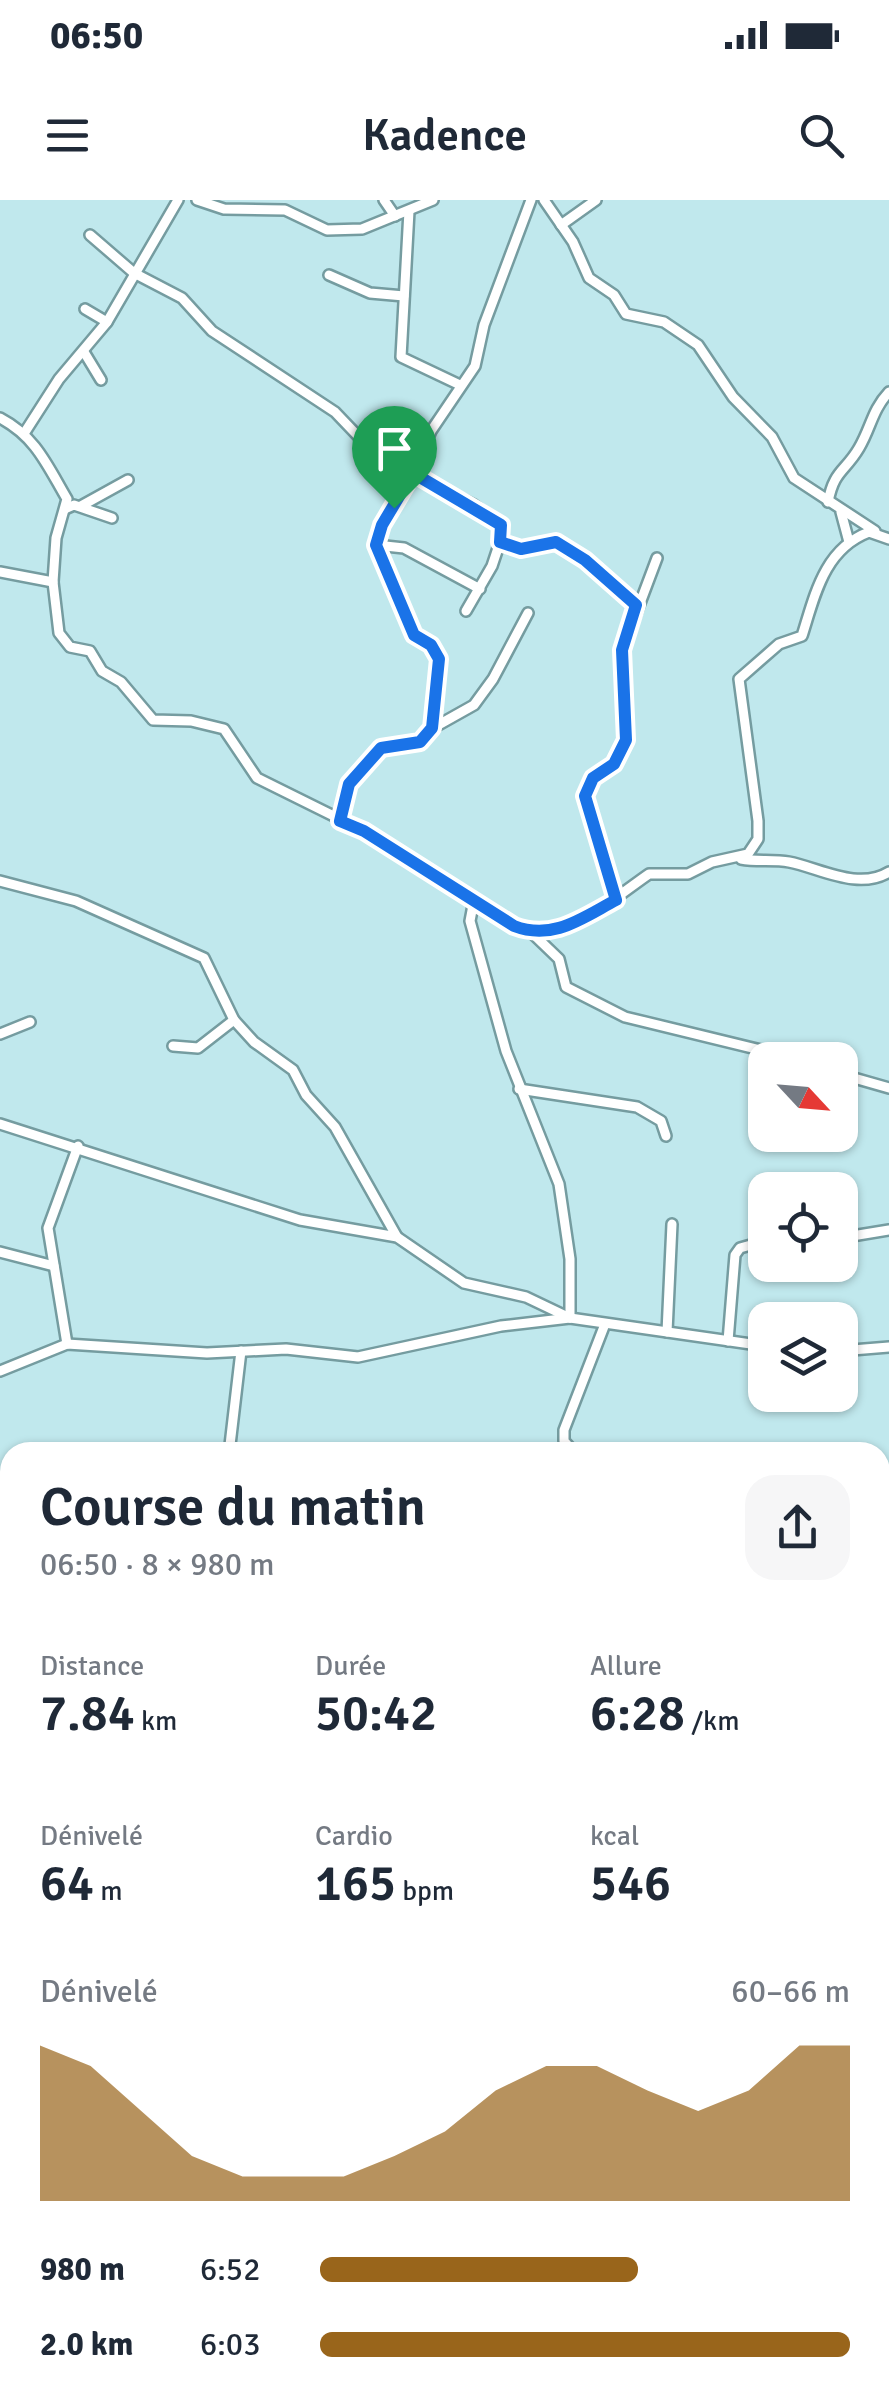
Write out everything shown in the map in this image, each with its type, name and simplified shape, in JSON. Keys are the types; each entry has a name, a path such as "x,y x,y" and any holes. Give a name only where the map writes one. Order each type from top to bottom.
{"street":[{"path":"25,432 59,379 107,322 178,200"},
{"path":"197,200 224,209 285,210 327,230 362,229 433,200"},
{"path":"384,200 394,216"},
{"path":"432,728 439,659 431,645 414,635 376,545 382,525 413,473 431,431 475,366 484,325 530,200"},
{"path":"544,200 589,278 614,295 626,314 664,322 698,345 739,404 772,437 794,478 841,512 889,539"},
{"path":"561,225 596,200"},
{"path":"409,211 401,358 460,385"},
{"path":"90,234 134,273 173,292 212,331 335,412 378,457 501,525 500,542 466,611"},
{"path":"328,275 370,293 404,296"},
{"path":"85,309 107,322"},
{"path":"84,352 102,380"},
{"path":"828,502 832,479 856,454 872,411 889,392"},
{"path":"0,418 25,432 52,466 67,499 56,538 53,582 60,637 70,647 93,654 96,665 126,687 147,716 224,729 257,778 364,831 532,933 559,960 566,987 605,1010 748,1046"},
{"path":"66,509 81,506 128,480"},
{"path":"81,506 112,518"},
{"path":"841,512 849,542"},
{"path":"739,859 755,847 758,821 739,679 779,644 802,636 820,574 849,542 876,531"},
{"path":"500,542 521,549 556,542 585,560 636,605"},
{"path":"376,545 404,548 431,559 480,589"},
{"path":"616,900 585,796 593,778 614,764 626,740 622,650 657,558"},
{"path":"0,572 53,582"},
{"path":"340,821 349,784 381,748 420,742 432,728 474,704 493,680 528,613"},
{"path":"532,933 554,933 616,900 649,874 680,876 712,862 793,862 844,878 889,872"},
{"path":"0,881 76,901 204,958 234,1020 254,1042 293,1070 370,1184 397,1237"},
{"path":"474,900 470,920 519,1089 559,1184 570,1259 570,1318"},
{"path":"173,1046 198,1048 234,1020"},
{"path":"0,1034 30,1022"},
{"path":"858,1079 889,1088"},
{"path":"519,1089 619,1108 637,1107 662,1121 666,1136"},
{"path":"0,1124 300,1220 397,1237 464,1283 526,1296 570,1318"},
{"path":"67,1344 48,1228 78,1146"},
{"path":"667,1332 672,1224"},
{"path":"858,1235 889,1230"},
{"path":"728,1341 735,1255 748,1246"},
{"path":"0,1252 54,1266"},
{"path":"0,1371 67,1344 240,1352 286,1349 358,1356 501,1326 570,1318 748,1344"},
{"path":"566,1442 564,1430 605,1324"},
{"path":"858,1350 889,1347"},
{"path":"230,1442 240,1352"}],"route":[{"path":"413,473 474,505 501,525 500,542 521,549 556,542 585,560 636,605 622,650 620,678 626,740 614,764 593,778 585,796 616,900 554,933 532,933 514,926 364,831 340,821 349,784 381,748 420,742 432,728 439,659 431,645 414,635 376,545 382,525 394,508 413,473"}]}
